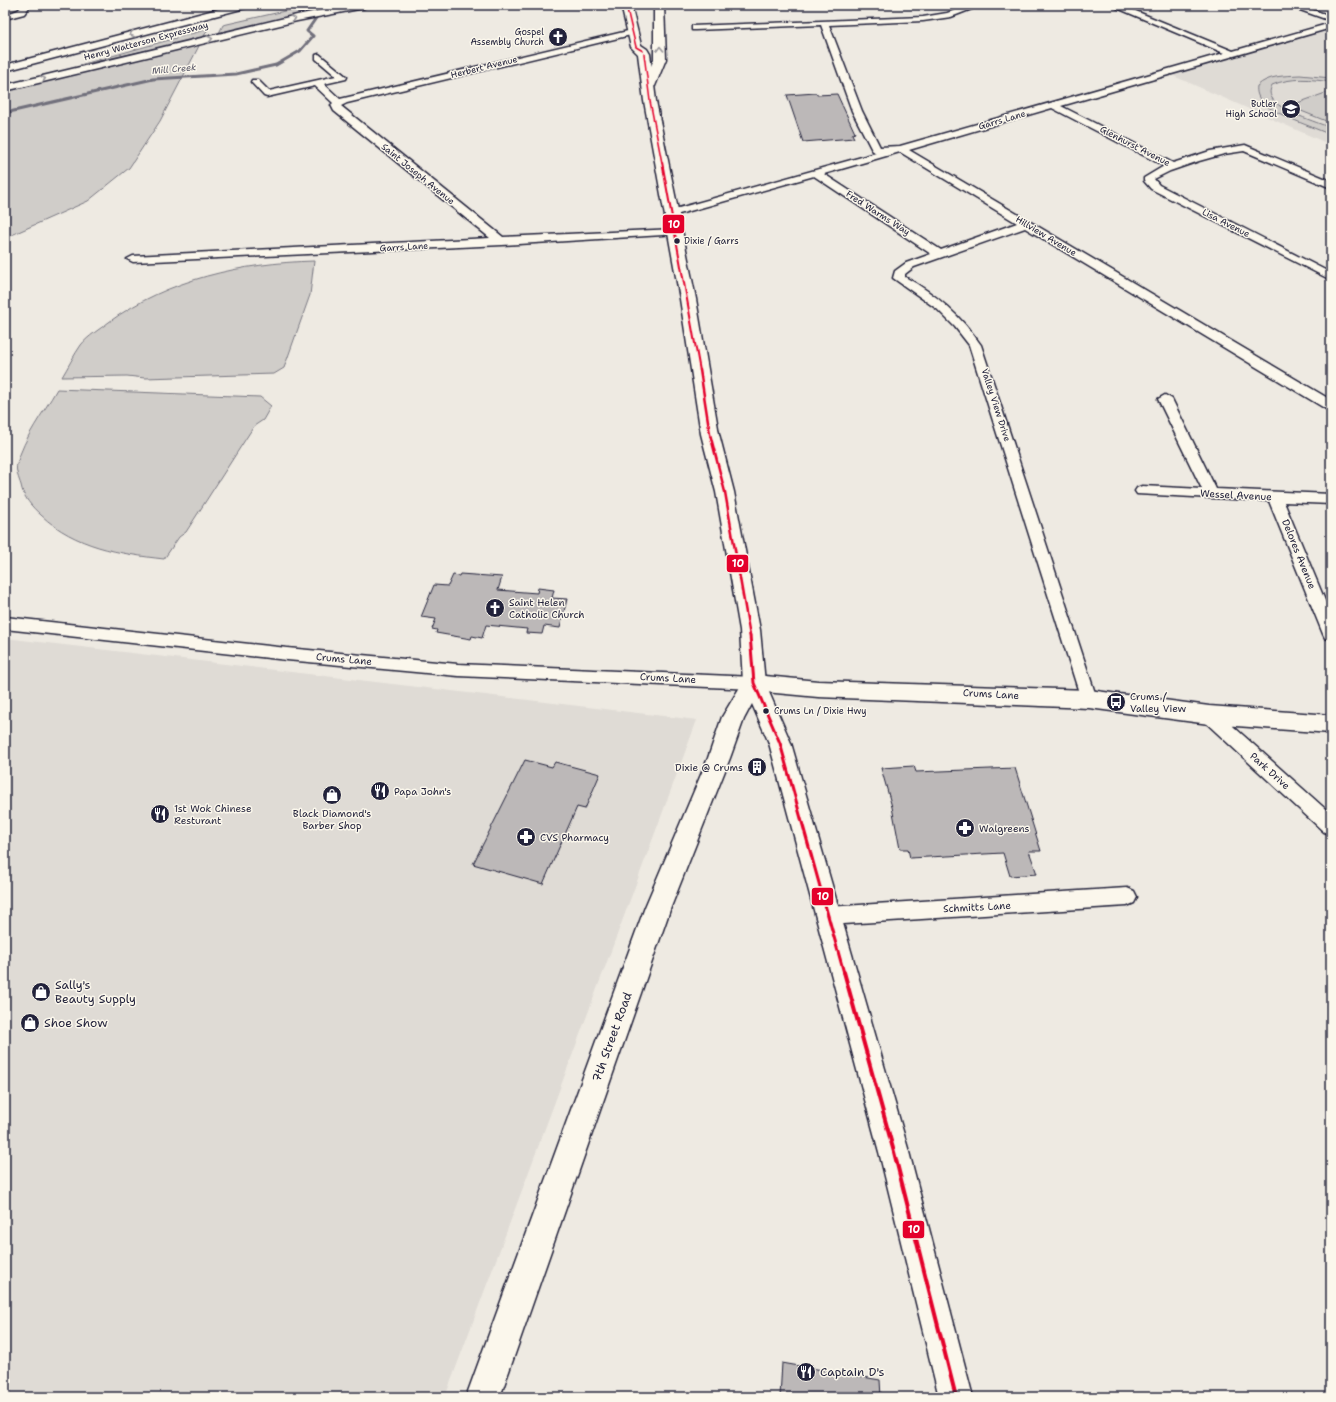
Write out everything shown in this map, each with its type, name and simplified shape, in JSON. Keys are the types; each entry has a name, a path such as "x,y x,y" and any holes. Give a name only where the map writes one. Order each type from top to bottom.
{"main road":[{"path":"5,88 255,28 364,5"},
{"path":"626,5 636,47 645,46 654,125 672,213 710,434 725,492 750,630 754,683 780,742 894,1152 956,1397"},
{"path":"649,86 660,59 659,5"},
{"path":"5,61 169,19 246,8"},
{"name":"Henry Watterson Expressway","path":"5,78 181,31 246,8"},
{"path":"5,68 169,19"},
{"name":"Crums Lane","path":"754,683 818,689 953,692 1089,699 1210,715 1331,724"},
{"name":"7th Street Road","path":"483,1397 658,907 719,758 731,722 754,683"}],"street":[{"path":"5,18 18,14 24,10 27,5"},
{"path":"695,28 937,18 968,10 978,5"},
{"path":"1114,5 1231,53"},
{"path":"1290,5 1331,19"},
{"path":"824,23 857,111 876,150 901,149"},
{"name":"Garrs Lane","path":"672,213 901,149 1331,25"},
{"name":"Herbert Avenue","path":"338,104 632,32"},
{"path":"255,82 267,94 343,76 319,57"},
{"name":"Saint Joseph Avenue","path":"317,83 338,104 337,109 502,242"},
{"name":"Glenhurst Avenue","path":"1053,105 1174,167 1232,148 1245,148 1286,164 1331,185"},
{"name":"Hillview Avenue","path":"901,149 1331,406"},
{"name":"Lisa Avenue","path":"1174,167 1153,175 1149,178 1149,181 1155,187 1331,278"},
{"name":"Fred Warms Way","path":"816,173 939,254"},
{"name":"Valley View Drive","path":"1025,224 910,265 899,273 899,278 951,315 966,331 975,345 1089,699"},
{"name":"Garrs Lane","path":"133,259 502,242 675,232"},
{"path":"1165,399 1211,493"},
{"name":"Wessel Avenue","path":"1142,491 1331,499"},
{"name":"Delores Avenue","path":"1275,497 1331,634"},
{"name":"Crums Lane","path":"5,623 287,654 465,670 754,683"},
{"name":"Park Drive","path":"1210,715 1331,826"},
{"name":"Schmitts Lane","path":"828,916 1127,897"}],"shaded area":[{"path":"311,5 352,5 218,35 223,25"},
{"name":"Butler High School","path":"1328,28 1331,29 1331,145 1169,74"},
{"path":"208,29 203,38 80,65"},
{"path":"200,44 160,121 129,168 88,201 5,238 5,91"},
{"path":"1300,75 1331,78 1331,82 1301,79 1279,82 1272,85 1270,92 1272,98 1276,103 1290,112 1331,128 1331,135 1277,112 1263,103 1257,93 1257,86 1262,82 1277,77"},
{"path":"1331,91 1331,123 1289,106"},
{"path":"314,261 310,295 284,368 274,374 145,378 127,376 62,377 78,349 87,339 132,307 156,295 181,284 233,270 287,262"},
{"path":"57,389 260,397 271,406 263,420 254,426 186,532 179,537 164,559 131,555 83,542 54,526 31,505 26,498 16,469 17,464 24,444"},
{"path":"5,638 697,720 445,1397 5,1397"}],"building":[{"path":"816,93 817,95 837,94 855,133 852,134 854,138 803,142 787,95"},
{"name":"Saint Helen Catholic Church","path":"460,574 502,577 498,590 537,593 538,588 554,590 552,598 567,599 560,628 544,626 542,634 526,633 527,629 486,625 482,638 472,636 471,639 436,633 437,630 432,629 436,619 421,617 434,585 448,586 453,575 459,576"},
{"name":"CVS Pharmacy","path":"525,760 552,767 555,762 600,774 585,809 577,807 543,884 473,864"},
{"name":"Walgreens","path":"914,766 916,772 1015,768 1041,851 1029,851 1037,874 1010,876 1003,853 910,858 908,849 900,849 892,807 881,768"},
{"name":"Captain D's","path":"782,1363 880,1380 881,1397 780,1397"}],"waterway":[{"name":"Mill Creek","path":"5,113 153,79 236,74 276,65 300,51 313,36 307,31 316,18"}],"transit line":[{"name":"10","path":"626,5 636,47 643,51"},
{"name":"10","path":"644,54 650,101 688,299 710,434 725,492 750,630 754,683 780,743 894,1152 956,1397"}],"place":[{"name":"Gospel Assembly Church","path":"558,37"},
{"name":"Butler High School","path":"1291,109"},
{"name":"Dixie / Garrs","path":"677,241"},
{"name":"Saint Helen Catholic Church","path":"495,608"},
{"name":"Crums / Valley View","path":"1116,702"},
{"name":"Crums Ln / Dixie Hwy","path":"766,711"},
{"name":"Dixie @ Crums","path":"757,767"},
{"name":"Papa John's","path":"380,791"},
{"name":"Black Diamond's Barber Shop","path":"332,795"},
{"name":"1st Wok Chinese Resturant","path":"160,814"},
{"name":"Walgreens","path":"965,828"},
{"name":"CVS Pharmacy","path":"526,837"},
{"name":"Sally's Beauty Supply","path":"41,992"},
{"name":"Shoe Show","path":"30,1023"},
{"name":"Captain D's","path":"806,1372"}]}
